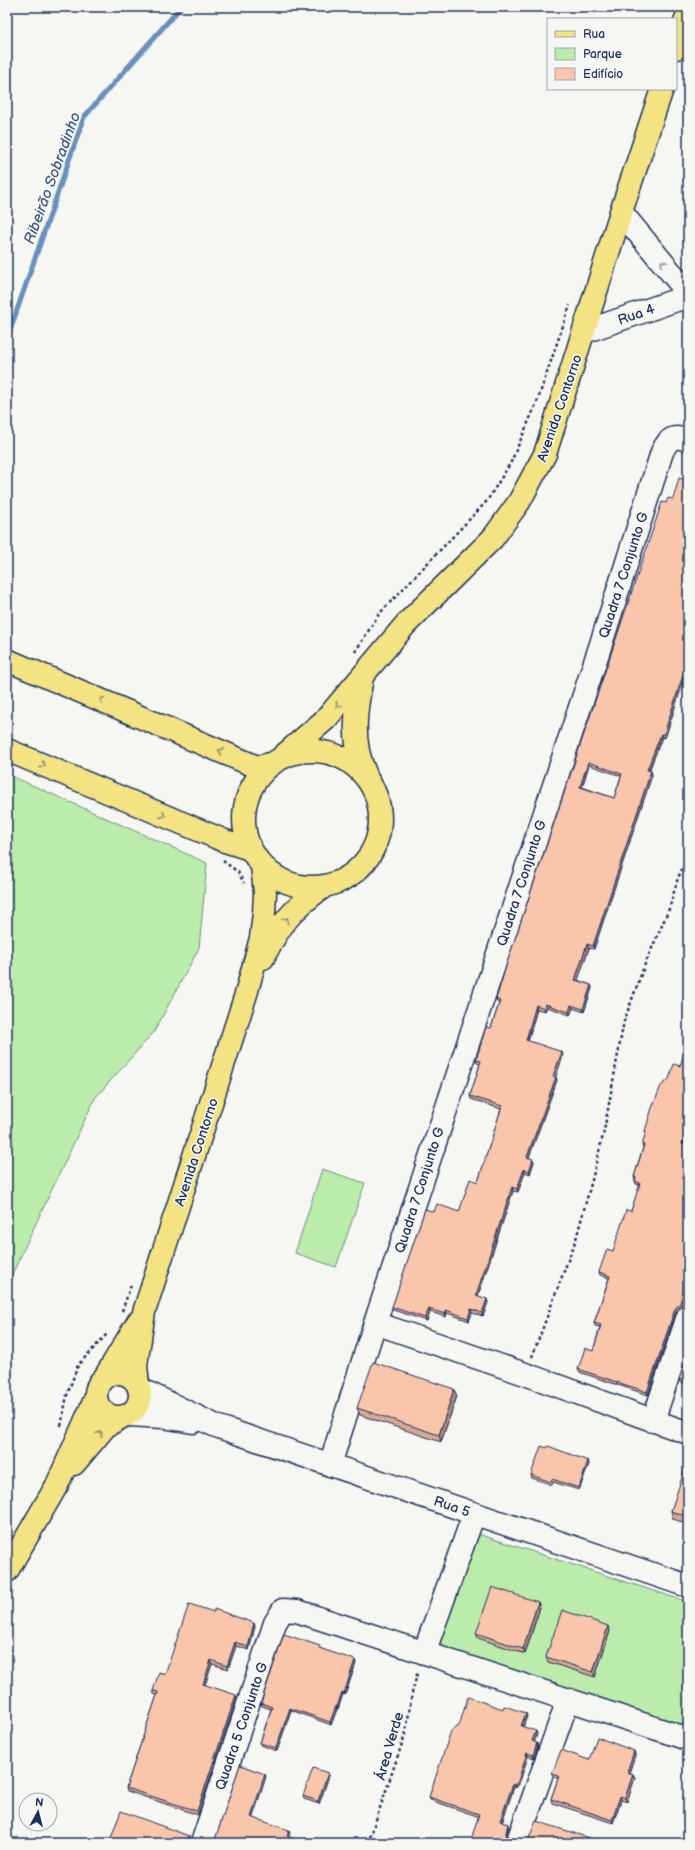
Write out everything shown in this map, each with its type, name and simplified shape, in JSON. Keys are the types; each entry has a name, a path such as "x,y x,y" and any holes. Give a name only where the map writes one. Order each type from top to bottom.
{"main road":[{"path":"677,45 688,13"},
{"name":"Avenida Contorno","path":"270,762 326,719 357,667 406,624 493,538 519,502 545,454 621,212 662,90"},
{"path":"7,660 270,762"},
{"name":"Avenida Contorno","path":"357,667 355,737 360,761 367,777"},
{"path":"7,750 225,841 256,857 280,880 302,887 325,886 347,878 365,863 377,843 381,820 378,798 367,777 350,761 329,752 305,750 270,762 250,789 243,813 244,832 256,857"},
{"name":"Avenida Contorno","path":"139,1387 136,1365 144,1312 247,991 261,938 265,892 256,857"},
{"name":"Avenida Contorno","path":"247,991 283,923 305,900 325,886"},
{"name":"Avenida Contorno","path":"105,1377 144,1312"},
{"path":"57,1486 106,1426 126,1416 137,1406 141,1395 139,1387 134,1379 127,1374 120,1372 112,1373 99,1383 96,1390 98,1405 109,1415 116,1417 126,1416"},
{"path":"7,1571 57,1486 96,1397"}],"street":[{"path":"621,212 688,292"},
{"name":"Rua 4","path":"584,332 688,296"},
{"name":"Quadra 7 Conjunto G","path":"330,1465 375,1323 600,647 662,452 666,442 675,438 688,440"},
{"path":"653,1421 688,1316"},
{"path":"375,1323 525,1374 688,1433"},
{"name":"Rua 5","path":"139,1387 216,1426 688,1586"},
{"name":"Rua 5","path":"126,1416 163,1417 216,1426"},
{"path":"474,1514 424,1654 688,1739"},
{"name":"Quadra 5 Conjunto G","path":"202,1843 275,1623 283,1610 297,1611 424,1654"},
{"path":"517,1843 568,1700"}],"path":[{"path":"357,667 379,614 488,501 511,462 537,402 573,297"},
{"path":"247,890 238,872 215,856 225,841 233,835 239,805 247,780 270,762"},
{"path":"525,1374 576,1239 604,1131 626,1015 642,970 669,909 678,878 688,855"},
{"path":"118,1317 122,1311 132,1281"},
{"path":"60,1431 67,1395 78,1365 110,1331"},
{"name":"Área Verde","path":"368,1843 406,1732 412,1693 424,1654"},
{"path":"682,1843 688,1825"}],"green space":[{"path":"7,774 207,863 199,948 154,1032 95,1098 7,1285"},
{"path":"322,1169 365,1183 336,1267 295,1253"},
{"path":"478,1534 688,1602 688,1729 438,1649"}],"building":[{"path":"679,478 688,481 688,667 686,666 664,734 661,734 647,770 651,771 593,946 587,944 575,980 591,985 583,1009 571,1005 569,1012 545,1004 544,1008 536,1005 526,1040 562,1052 553,1076 556,1077 527,1157 533,1159 529,1171 524,1169 517,1189 512,1187 476,1295 487,1299 482,1313 471,1309 468,1318 446,1310 445,1314 429,1309 425,1318 392,1307 425,1209 434,1212 437,1204 459,1212 470,1179 478,1182 502,1106 470,1096 481,1061 476,1060 486,1027 491,1028 500,1001 496,999 509,957 662,502 666,503 668,498 673,499","holes":["588,762 622,774 614,798 580,787"]},
{"path":"688,1041 688,1125 682,1144 688,1146 688,1277 680,1303 675,1309 647,1392 578,1369 585,1348 593,1351 601,1325 594,1323 610,1276 599,1272 607,1249 613,1251 626,1210 631,1211 640,1183 635,1181 636,1177 634,1177 644,1145 642,1145 652,1108 661,1086 669,1079 674,1064 680,1066"},
{"path":"373,1362 454,1389 439,1435 357,1408"},
{"path":"684,1365 688,1367 688,1382 679,1379"},
{"path":"541,1446 547,1448 548,1446 588,1461 579,1488 552,1479 551,1482 531,1475"},
{"path":"686,1465 688,1465 688,1517 671,1511"},
{"path":"492,1587 538,1602 523,1649 476,1633"},
{"path":"189,1604 214,1612 214,1609 254,1623 248,1647 235,1642 227,1666 211,1660 203,1684 236,1695 197,1811 126,1788 158,1692 153,1691 159,1672 165,1674"},
{"path":"562,1610 608,1626 593,1672 546,1657"},
{"path":"284,1634 355,1660 344,1693 342,1692 330,1722 290,1708 276,1748 260,1743 272,1707 261,1703"},
{"path":"468,1697 503,1709 504,1706 526,1713 521,1726 536,1731 532,1741 537,1743 533,1755 527,1753 518,1781 515,1785 513,1784 500,1821 508,1824 504,1843 470,1843 479,1814 429,1797 451,1731 459,1726"},
{"path":"597,1737 634,1751 627,1772 633,1774 625,1798 620,1796 612,1820 551,1799 559,1776 552,1774 561,1750 589,1760"},
{"path":"240,1765 265,1774 251,1817 289,1830 287,1836 294,1839 292,1843 214,1843"},
{"path":"313,1768 328,1773 318,1801 303,1796"},
{"path":"121,1811 189,1836 187,1843 109,1843"},
{"path":"536,1821 605,1843 527,1843"}],"waterway":[{"name":"Ribeirão Sobradinho","path":"7,339 84,117 181,7"}]}
